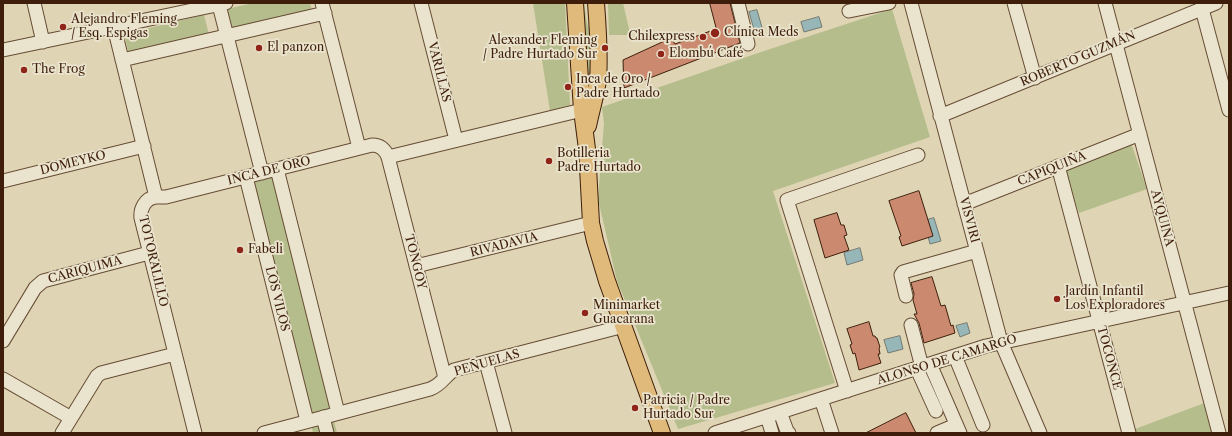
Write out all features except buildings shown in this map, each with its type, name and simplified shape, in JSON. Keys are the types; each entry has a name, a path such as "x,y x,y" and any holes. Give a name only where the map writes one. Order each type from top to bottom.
{"main road":[{"path":"575,3 582,110 587,149 591,223 599,257 662,433"},
{"path":"587,149 588,125 598,82 599,66 596,3"}],"street":[{"path":"34,3 42,42"},
{"name":"VARILLAS","path":"421,3 456,140"},
{"path":"738,3 748,44"},
{"path":"850,11 889,3"},
{"name":"VISVIRI","path":"911,3 1001,342 1040,433"},
{"path":"1014,3 1034,78"},
{"name":"AYQUINA","path":"1105,3 1219,433"},
{"name":"ROBERTO GUZMÁN","path":"940,116 1216,3"},
{"path":"3,50 114,27 187,7 222,4 227,36 262,173"},
{"path":"122,60 227,36 323,8 359,148"},
{"path":"1202,9 1229,110"},
{"path":"114,27 156,197"},
{"name":"INCA DE ORO","path":"156,197 166,197 372,145 379,146 385,152 456,140 582,110"},
{"name":"CAPIQUIÑA","path":"964,204 1140,134"},
{"name":"DOMEYKO","path":"3,181 144,146"},
{"name":"TONGOY","path":"385,152 445,378"},
{"path":"847,391 787,200 918,155"},
{"name":"TOCONCE","path":"1058,166 1128,433"},
{"path":"277,169 338,413"},
{"name":"LOS VILOS","path":"246,177 307,422"},
{"name":"TOTORALILLO","path":"156,197 147,201 143,205 140,218 195,433"},
{"name":"RIVADAVIA","path":"416,266 591,223"},
{"path":"906,296 901,278 903,272 977,251"},
{"name":"CARIQUIMA","path":"3,341 35,288 43,281 149,253"},
{"name":"ALONSO DE CAMARGO","path":"715,433 1001,342 1229,293"},
{"path":"911,325 936,411"},
{"name":"PEÑUELAS","path":"264,433 430,389 442,383 454,370 624,326"},
{"path":"3,379 68,428 95,378 99,374 175,354"},
{"path":"954,356 984,425"},
{"path":"486,362 505,433"},
{"path":"923,367 958,429 937,433"},
{"path":"821,399 832,433"},
{"path":"780,412 789,433"},
{"path":"766,416 772,433"},
{"path":"323,417 327,433"}],"green space":[{"path":"253,3 310,3 312,11 232,30 227,9"},
{"path":"533,3 565,3 570,105 550,111"},
{"path":"582,3 584,3 587,23 591,34 593,75 588,102"},
{"path":"608,3 623,3 630,33 627,35 609,35"},
{"path":"892,9 930,137 773,191 835,383 678,429 617,281 598,199 604,123 602,107 758,53"},
{"path":"204,15 209,35 129,55 124,34"},
{"path":"1131,143 1147,189 1079,213 1063,168"},
{"path":"275,173 337,433 313,433 253,180"},
{"path":"1207,402 1214,433 1136,433 1135,429"}],"water":[{"path":"757,10 763,31 755,33 749,12"},
{"path":"819,17 822,27 804,32 801,22"},
{"path":"934,218 941,241 930,244 924,221"},
{"path":"860,248 863,260 847,265 844,253"},
{"path":"967,323 970,333 960,337 956,326"},
{"path":"900,336 903,349 888,353 884,340"}],"place":[{"name":"Alejandro Fleming / Esq. Espigas","path":"63,27"},
{"name":"Clínica Meds","path":"715,33"},
{"name":"Chilexpress","path":"703,37"},
{"name":"El panzon","path":"259,48"},
{"name":"Alexander Fleming / Padre Hurtado Sur","path":"605,48"},
{"name":"Elombú Café","path":"661,54"},
{"name":"The Frog","path":"24,70"},
{"name":"Inca de Oro / Padre Hurtado","path":"568,87"},
{"name":"Botilleria Padre Hurtado","path":"549,161"},
{"name":"Fabeli","path":"240,250"},
{"name":"Jardín Infantil Los Exploradores","path":"1057,299"},
{"name":"Minimarket Guacarana","path":"585,313"},
{"name":"Patricia / Padre Hurtado Sur","path":"635,408"}]}
